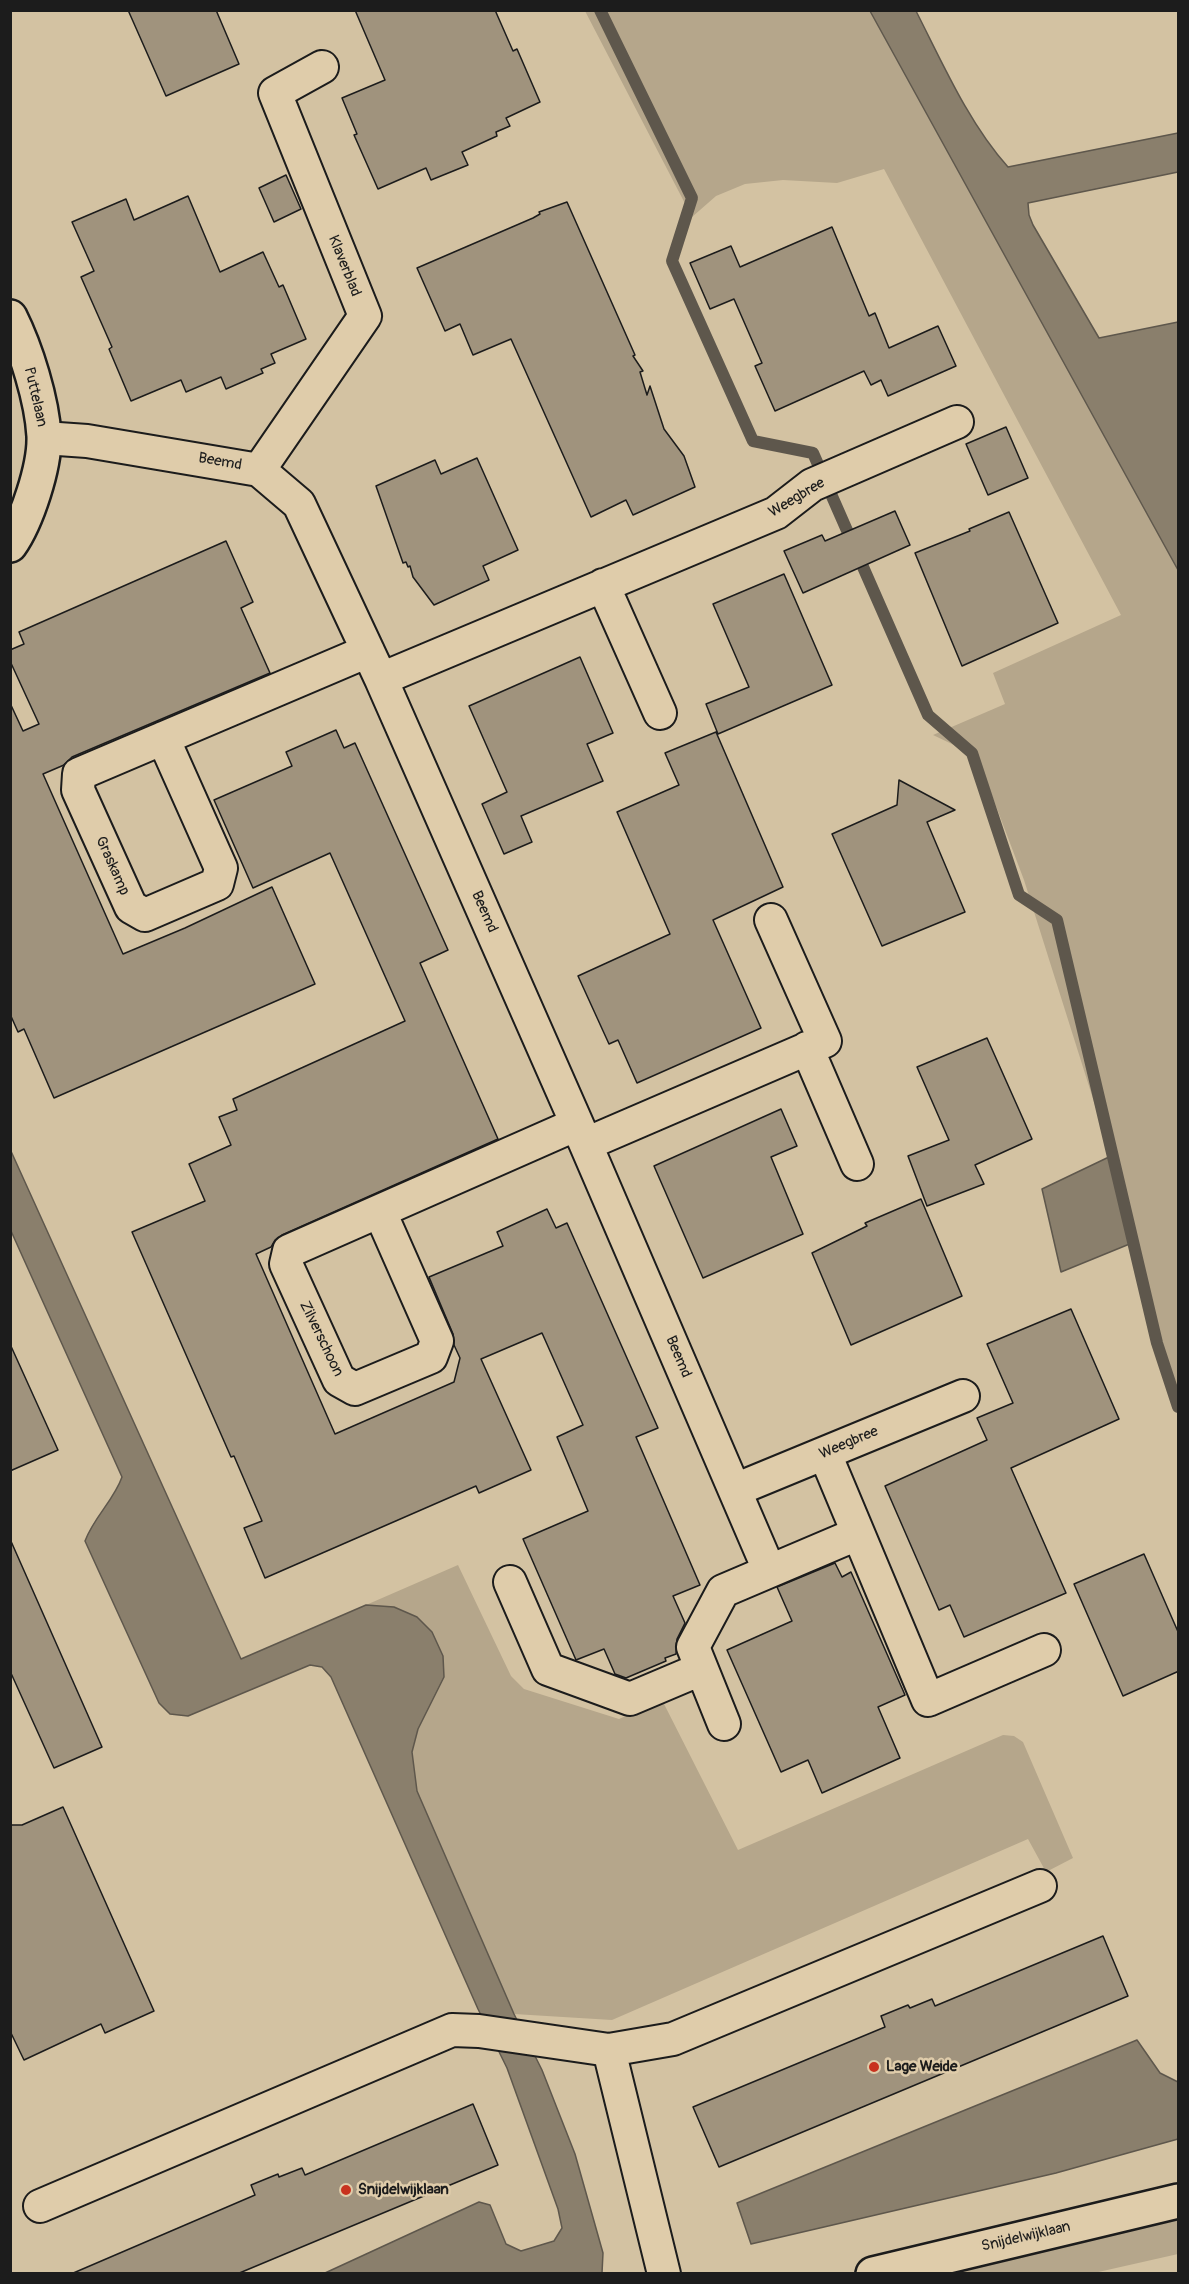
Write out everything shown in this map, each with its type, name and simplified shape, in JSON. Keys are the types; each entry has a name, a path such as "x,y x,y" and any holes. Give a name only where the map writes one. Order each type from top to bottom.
{"street":[{"name":"Klaverblad","path":"259,470 365,316 275,93 322,67"},
{"name":"Puttelaan","path":"10,316 37,392 44,438 36,485 19,532 10,545"},
{"name":"Weegbree","path":"381,679 776,513 812,485 957,422"},
{"name":"Beemd","path":"44,438 87,441 259,470 299,504 381,679 582,1134 769,1570"},
{"path":"603,585 660,713"},
{"name":"Graskamp","path":"163,738 221,868 217,884 145,915 130,907 78,790 80,774 163,738 368,651"},
{"path":"582,1134 825,1041 771,920"},
{"path":"807,1048 858,1164"},
{"name":"Zilverschoon","path":"380,1212 437,1341 431,1357 355,1389 339,1380 286,1264 289,1251 380,1212 582,1134"},
{"name":"Weegbree","path":"735,1490 963,1396"},
{"path":"825,1454 928,1700 1044,1650"},
{"path":"724,1724 693,1647 723,1590 857,1534"},
{"path":"510,1582 548,1669 630,1699 701,1669"},
{"path":"40,2206 452,2030 479,2031 609,2050 673,2039 1040,1886"},
{"path":"609,2050 664,2274"},
{"name":"Snijdelwijklaan","path":"873,2274 1179,2201"}],"shaded area":[{"path":"585,11 870,11 1178,570 1178,1414 1111,1156 1024,880 977,756 933,735 1005,704 993,673 1121,615 884,169 837,183 783,180 745,184 716,196 692,217"},
{"path":"870,11 916,11 969,112 1008,167 1178,133 1178,172 1028,203 1033,225 1099,338 1178,322 1178,570"},
{"path":"10,1149 241,1659 366,1605 394,1607 417,1617 432,1632 443,1656 444,1677 418,1729 412,1752 417,1791 514,2014 542,2070 575,2154 603,2253 602,2273 325,2273 479,2202 490,2205 506,2244 521,2251 554,2241 562,2228 558,2209 507,2068 478,2009 331,1677 322,1667 310,1665 188,1716 170,1714 159,1703 85,1541 122,1477 11,1231"},
{"path":"1111,1156 1132,1243 1061,1272 1042,1189"},
{"path":"458,1565 511,1676 524,1689 619,1719 662,1700 738,1850 1003,1735 1014,1736 1023,1742 1073,1858 1046,1872 1028,1839 612,2020 514,2014 417,1791 412,1753 418,1729 444,1678 366,1605"},
{"path":"1137,2040 1160,2073 1178,2082 1178,2139 1056,2173 751,2244 737,2203"},
{"path":"1178,2220 1178,2254 1094,2273 955,2273"}],"building":[{"path":"128,10 216,10 239,64 166,96"},
{"path":"355,10 495,10 513,51 517,49 540,102 506,118 510,126 496,132 497,136 462,152 468,165 431,180 426,168 378,189 354,135 357,134 342,98 385,80"},
{"path":"286,175 301,209 274,222 259,188"},
{"path":"188,196 220,272 263,252 279,287 283,285 306,339 271,354 275,363 261,369 263,373 226,389 221,377 186,392 181,380 131,401 109,349 112,347 81,277 94,271 72,222 126,199 134,220"},
{"path":"567,202 635,355 633,356 643,371 640,372 647,395 650,386 664,429 684,456 695,487 633,515 626,500 591,517 511,339 473,355 460,324 445,331 417,268 533,218 540,214 539,212"},
{"path":"832,227 869,316 875,313 889,348 938,326 956,366 888,396 881,380 871,385 864,371 775,411 755,366 762,363 734,299 710,309 690,263 731,246 740,267"},
{"path":"1006,427 1028,478 988,495 966,444"},
{"path":"477,458 518,550 483,566 489,580 434,605 413,577 410,566 408,567 406,562 403,563 376,486 435,460 441,474"},
{"path":"895,511 910,545 803,593 784,551 822,535 825,541"},
{"path":"1009,512 1058,623 962,666 915,553 970,531 969,529"},
{"path":"226,541 253,602 241,608 270,673 72,757 64,765 43,774 123,954 272,887 315,984 54,1098 24,1029 18,1032 10,1014 10,703 23,731 39,724 10,661 10,650 24,644 19,632"},
{"path":"784,574 832,685 718,734 706,704 749,687 713,604"},
{"path":"580,657 613,733 587,744 603,781 521,816 532,842 504,854 482,804 507,792 469,706"},
{"path":"336,730 344,748 355,743 448,950 420,963 498,1139 282,1235 271,1247 256,1254 335,1434 454,1382 460,1358 454,1345 453,1334 429,1277 503,1246 497,1232 547,1209 556,1228 567,1223 658,1428 636,1437 700,1585 673,1596 685,1623 677,1639 676,1654 665,1658 666,1661 626,1678 615,1674 604,1649 576,1660 523,1539 588,1511 557,1437 583,1425 542,1333 481,1359 531,1470 479,1493 476,1486 265,1578 244,1528 262,1521 234,1456 231,1457 132,1232 205,1201 189,1164 231,1145 219,1117 237,1110 233,1099 405,1021 330,853 253,888 214,800 292,766 286,752"},
{"path":"716,732 783,887 713,920 761,1028 637,1083 618,1040 609,1044 578,976 670,934 617,812 679,785 665,753"},
{"path":"899,780 955,810 927,822 965,912 882,946 832,834 897,805"},
{"path":"987,1038 1032,1139 975,1165 984,1184 927,1206 908,1156 949,1140 917,1067"},
{"path":"781,1109 797,1146 771,1157 803,1234 703,1278 654,1166"},
{"path":"921,1199 962,1296 851,1345 812,1253 867,1226 865,1223"},
{"path":"1071,1309 1119,1419 1011,1468 1066,1593 964,1637 950,1605 939,1610 885,1486 987,1440 977,1418 1013,1403 987,1344"},
{"path":"10,1344 58,1450 10,1471"},
{"path":"10,1539 102,1747 54,1768 10,1671"},
{"path":"1144,1554 1179,1634 1179,1671 1123,1696 1074,1584"},
{"path":"835,1563 842,1577 851,1572 905,1695 878,1707 900,1758 822,1793 808,1760 781,1772 727,1650 792,1621 777,1587"},
{"path":"63,1807 154,2011 105,2033 101,2024 24,2060 10,2031 10,1825 22,1825"},
{"name":"Lage Weide","path":"1103,1936 1128,1996 719,2167 693,2107 885,2027 881,2016 908,2005 910,2008 932,1999 935,2006"},
{"name":"Snijdelwijklaan","path":"473,2104 498,2165 237,2274 71,2274 255,2195 251,2185 278,2174 279,2177 302,2168 305,2175"}],"waterway":[{"path":"600,10 692,198 672,261 753,441 813,453 928,715 972,753 1019,895 1057,920 1157,1343 1178,1407"}],"place":[{"name":"Lage Weide","path":"874,2067"},
{"name":"Snijdelwijklaan","path":"346,2190"}]}
